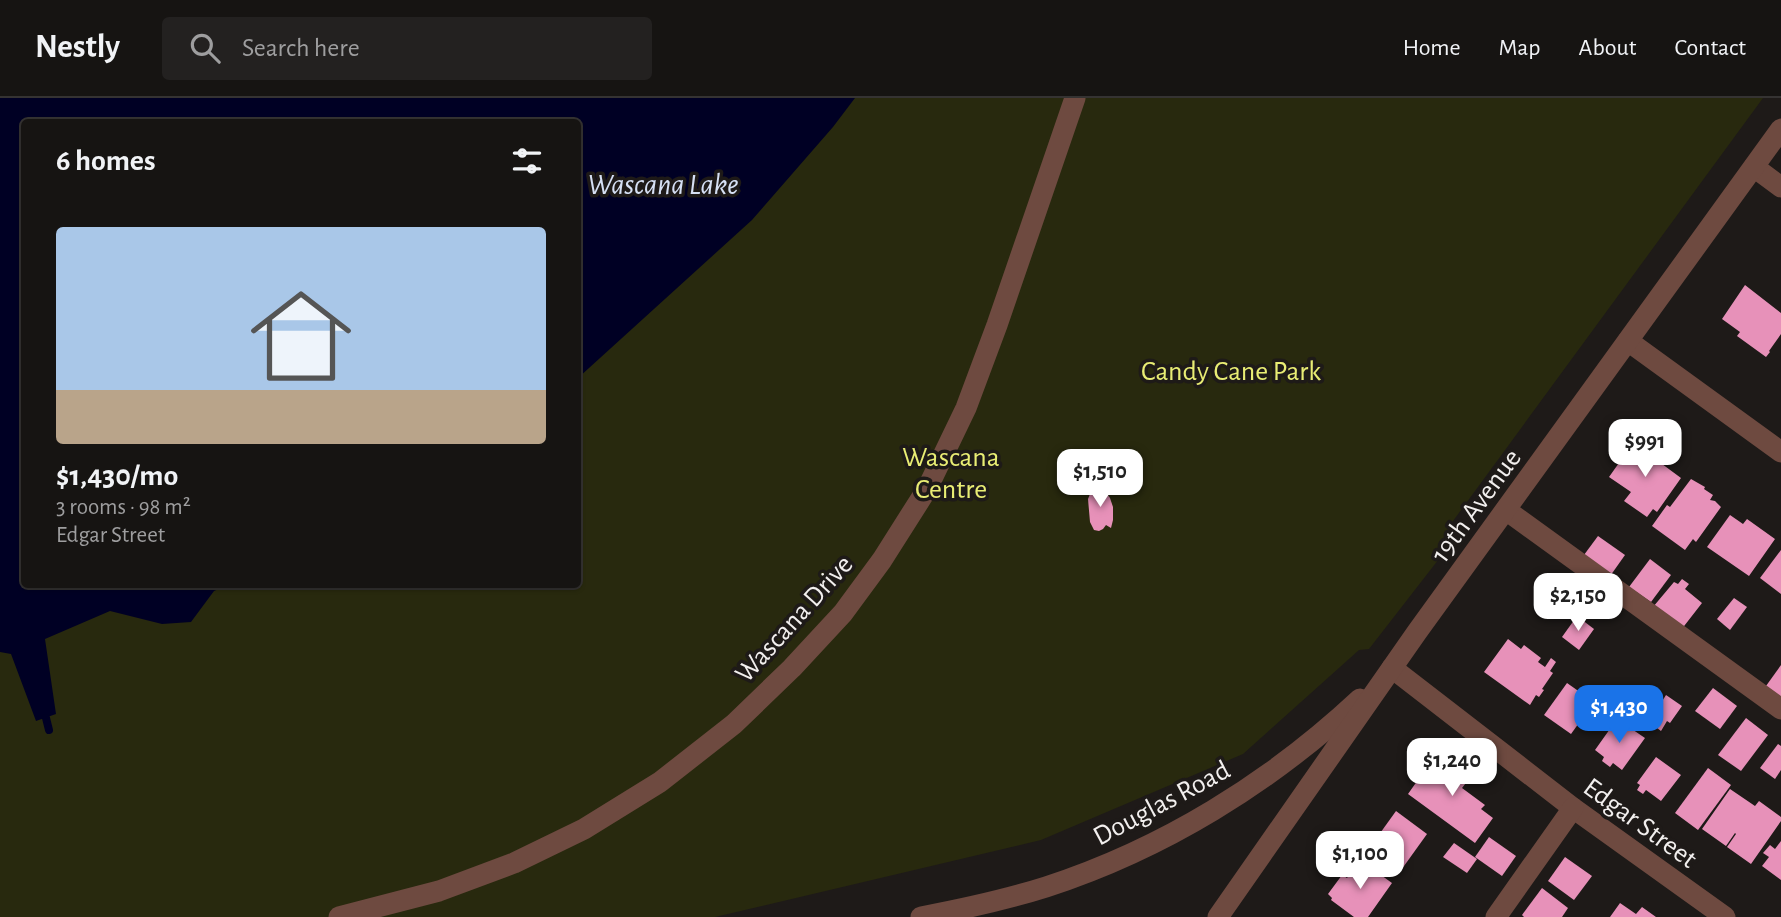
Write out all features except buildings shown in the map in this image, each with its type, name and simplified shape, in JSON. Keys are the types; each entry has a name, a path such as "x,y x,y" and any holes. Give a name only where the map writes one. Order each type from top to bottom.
{"street":[{"name":"Wascana Drive","path":"339,917 439,891 514,863 584,829 660,782 734,724 792,668 843,613 882,560 927,489 966,408 1075,98"},
{"name":"19th Avenue","path":"1218,917 1392,668 1781,129"},
{"path":"1754,167 1781,187"},
{"path":"1628,341 1781,452"},
{"path":"1506,510 1781,709"},
{"name":"Edgar Street","path":"1392,668 1573,808 1725,917"},
{"name":"Douglas Road","path":"921,917 979,911 1108,864 1166,838 1266,777 1327,728 1392,668"},
{"path":"1496,917 1573,808"}],"green space":[{"name":"Wascana Centre","path":"0,98 1763,98 1453,521 1449,546 1369,649 1359,650 1243,754 1041,840 715,917 0,917"}],"water":[{"name":"Wascana Lake","path":"0,98 855,98 752,220 581,375 581,119 21,119 21,588 221,588 214,591 191,622 162,624 110,611 45,639 56,714 36,721 11,654 0,652"}],"waterway":[{"path":"46,718 49,730"}],"park label":[{"name":"Candy Cane Park","path":"1231,370"}]}
